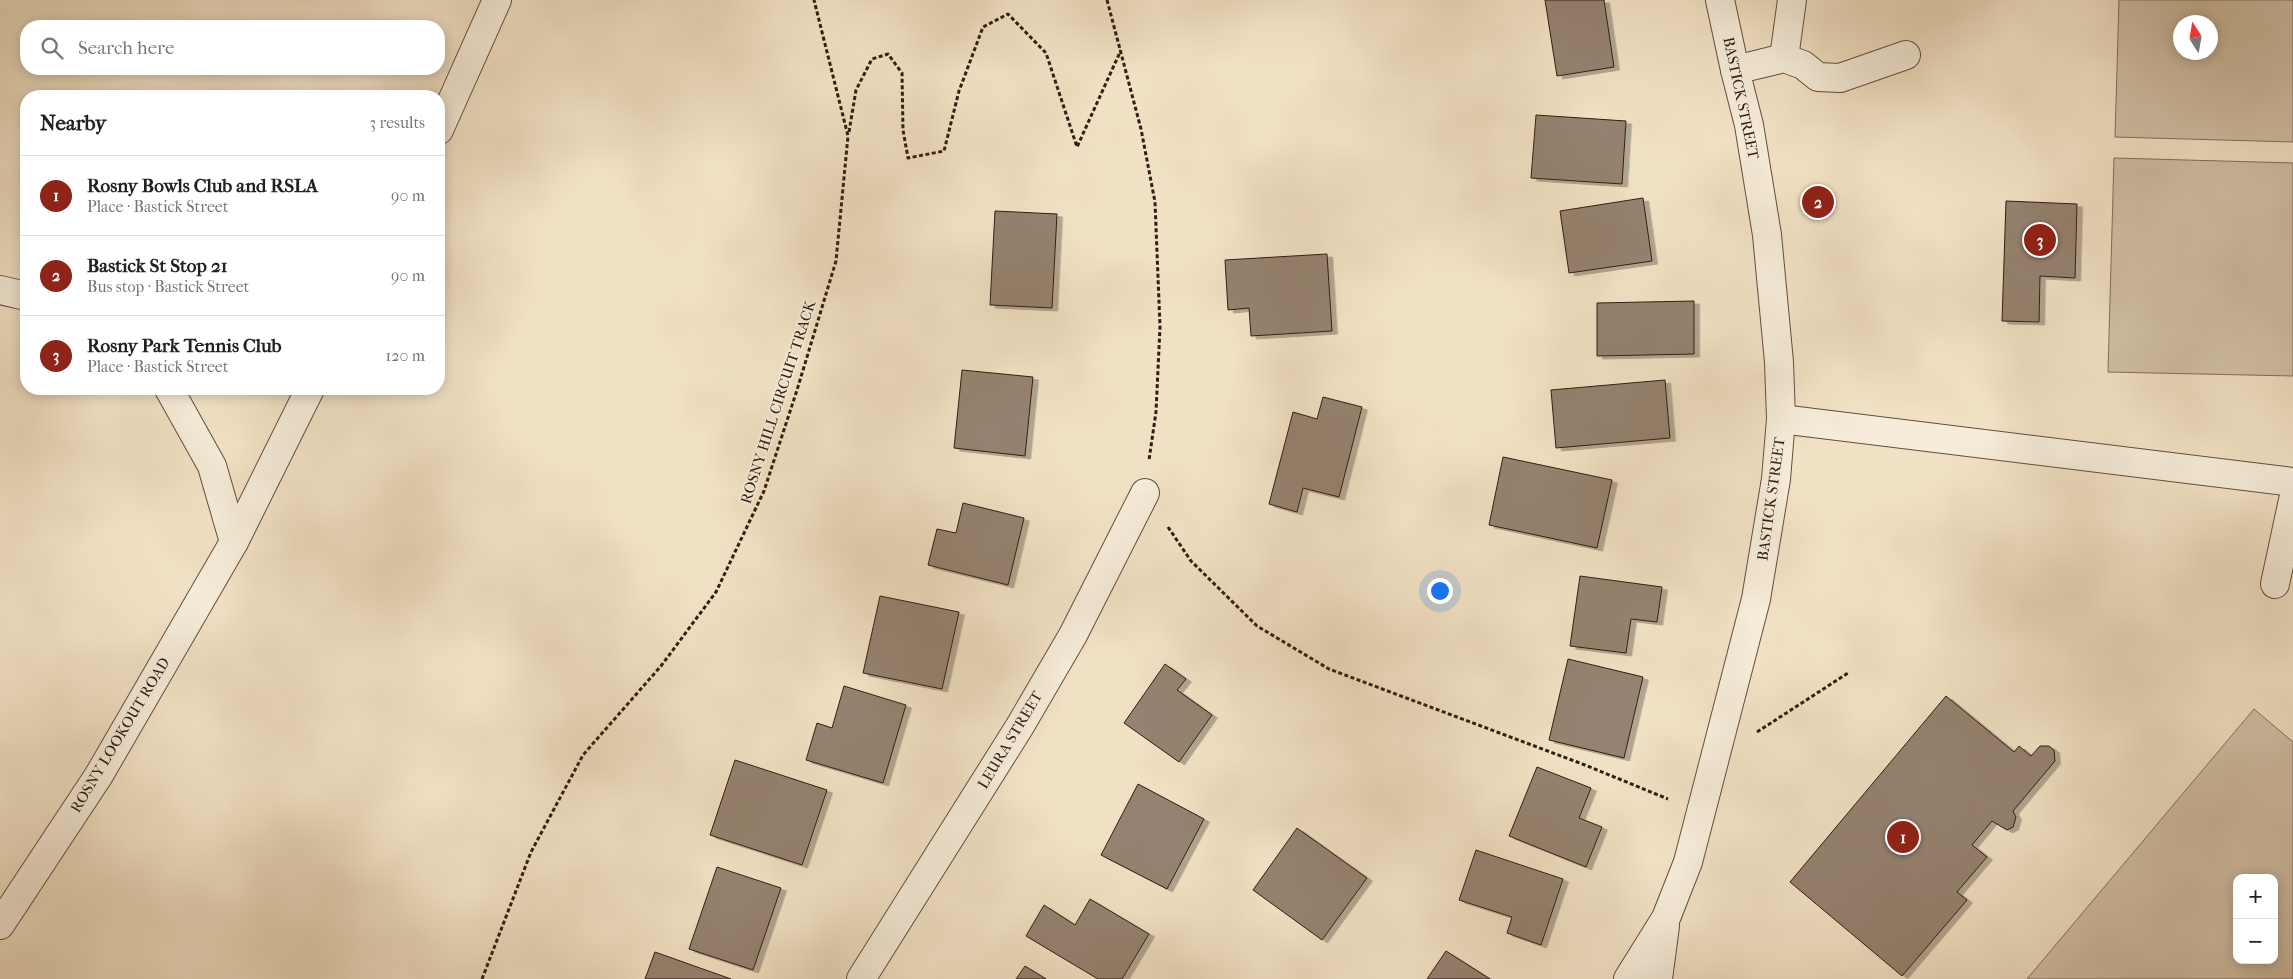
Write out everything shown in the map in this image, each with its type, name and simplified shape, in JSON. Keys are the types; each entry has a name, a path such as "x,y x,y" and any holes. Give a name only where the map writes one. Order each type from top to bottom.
{"street":[{"path":"445,116 497,0"},
{"name":"BASTICK STREET","path":"1628,979 1666,918 1688,862 1756,599 1776,479 1781,419 1767,235 1750,125 1735,70 1720,0"},
{"path":"1784,58 1792,0"},
{"path":"1735,70 1784,58 1802,65 1818,77 1840,78 1906,55"},
{"path":"0,290 20,295"},
{"path":"172,395 212,466 234,542"},
{"name":"ROSNY LOOKOUT ROAD","path":"0,925 99,775 234,542 307,395"},
{"path":"1781,419 2293,482"},
{"name":"LEURA STREET","path":"861,979 1068,644 1145,493"},
{"path":"2275,584 2293,500"},
{"path":"1658,979 1666,918"}],"path":[{"name":"ROSNY HILL CIRCUIT TRACK","path":"482,979 531,852 583,756 661,666 716,592 764,491 836,261 848,136 814,0"},
{"path":"1107,0 1141,129 1155,202 1160,327 1156,412 1145,493 1191,561 1257,626 1329,669 1576,762 1702,813"},
{"path":"848,136 856,90 872,59 888,54 902,73 903,130 908,158 944,151 959,92 983,27 1008,14 1046,53 1078,146 1121,49"},
{"path":"1721,740 1747,739 1848,673"}],"shaded area":[{"path":"2119,0 2293,0 2293,142 2115,137"},
{"path":"2114,158 2293,163 2293,376 2108,372"},
{"path":"2254,709 2293,742 2293,979 2027,979"}],"building":[{"path":"1545,0 1604,0 1614,67 1557,76"},
{"path":"1536,115 1626,121 1622,184 1531,178"},
{"path":"1643,198 1652,261 1569,273 1560,211"},
{"path":"2006,201 2077,204 2075,278 2040,276 2039,322 2002,321"},
{"path":"995,211 1057,214 1052,308 990,305"},
{"path":"1327,254 1332,331 1251,336 1249,308 1228,310 1225,260"},
{"path":"1694,301 1694,354 1597,356 1597,303"},
{"path":"962,370 1033,377 1025,456 954,448"},
{"path":"1665,380 1670,438 1556,448 1551,390"},
{"path":"1323,397 1362,407 1339,497 1303,488 1297,512 1269,504 1293,412 1317,419"},
{"path":"1503,457 1612,480 1597,548 1489,525"},
{"path":"963,503 1024,518 1008,585 928,565 937,529 956,533"},
{"path":"1580,576 1662,587 1657,622 1631,619 1626,653 1570,646"},
{"path":"880,596 959,612 942,689 863,673"},
{"path":"1568,659 1643,677 1624,758 1549,740"},
{"path":"1165,664 1186,679 1177,690 1212,715 1179,762 1124,723"},
{"path":"844,686 906,705 883,783 806,760 817,723 832,728"},
{"path":"1946,696 2014,752 2019,746 2031,756 2040,746 2049,746 2054,750 2055,761 2013,811 2016,817 2013,827 2007,830 1992,821 1972,845 1987,857 1957,892 1967,900 1902,976 1790,882"},
{"path":"735,760 827,790 802,865 710,835"},
{"path":"1537,767 1591,788 1579,818 1602,827 1586,867 1509,836"},
{"path":"1138,784 1204,819 1167,889 1101,855"},
{"path":"1297,828 1367,878 1322,940 1253,890"},
{"path":"1476,850 1563,879 1541,945 1507,933 1512,917 1459,900"},
{"path":"717,867 781,888 753,970 689,949"},
{"path":"1090,899 1149,934 1122,979 1098,979 1026,936 1044,905 1075,925"},
{"path":"1446,951 1490,979 1427,979"},
{"path":"655,952 731,979 645,979"},
{"path":"1025,966 1046,979 1016,979"}],"place":[{"name":"Bastick St Stop 21","path":"1818,202"},
{"name":"Rosny Park Tennis Club","path":"2040,240"},
{"name":"Rosny Bowls Club and RSLA","path":"1903,837"}]}
